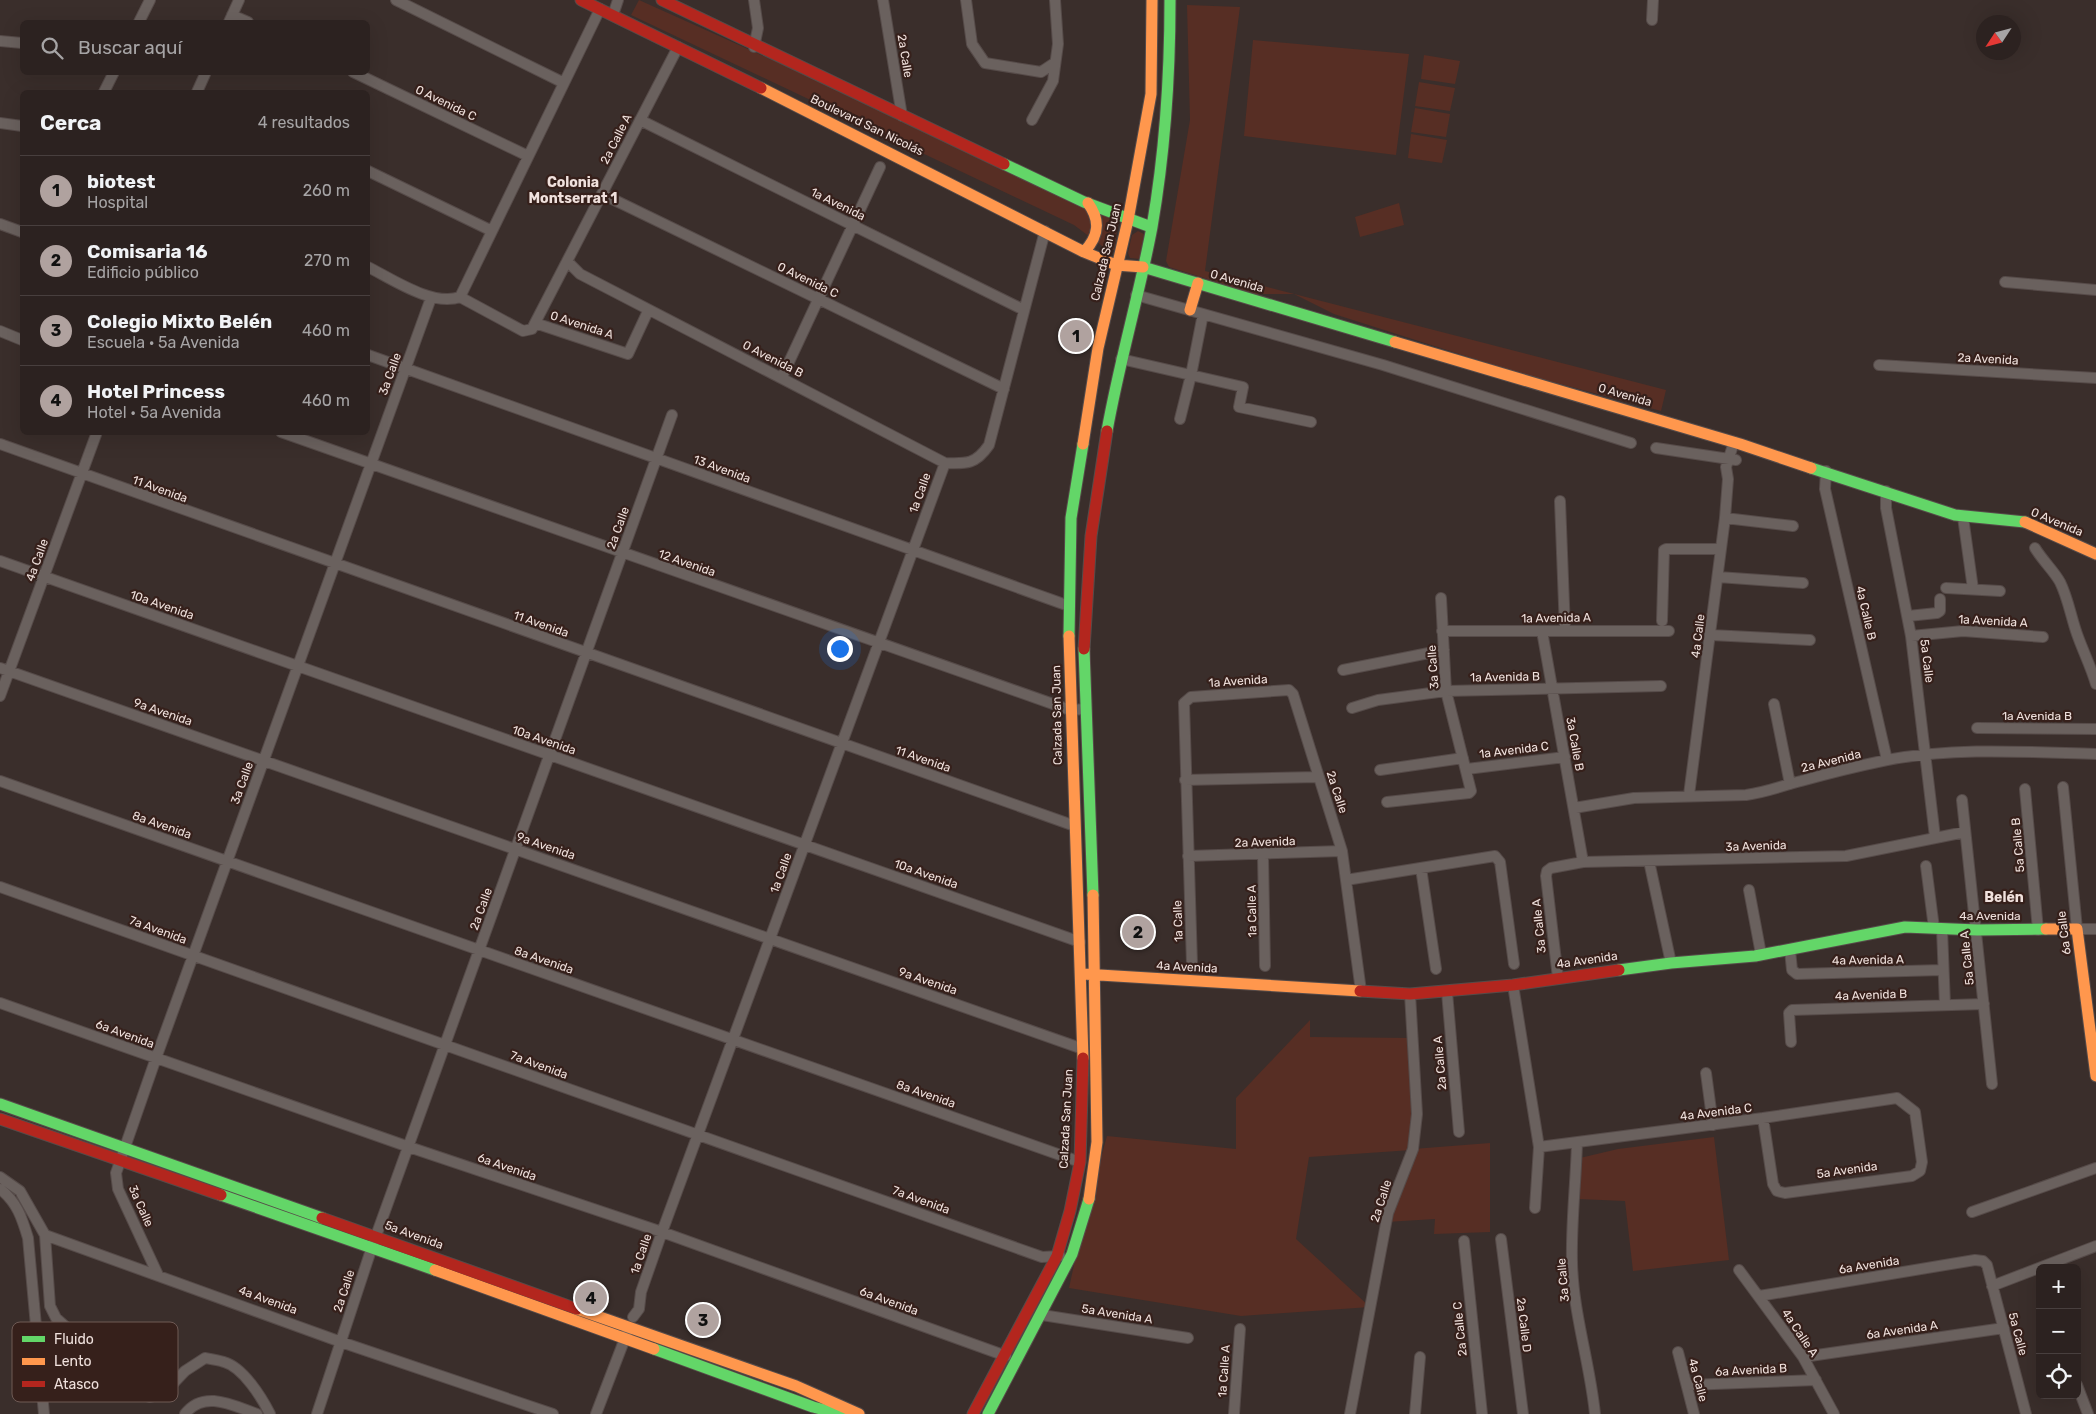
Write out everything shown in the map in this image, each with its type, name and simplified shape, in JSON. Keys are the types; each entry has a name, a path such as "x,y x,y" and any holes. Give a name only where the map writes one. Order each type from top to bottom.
{"main road":[{"name":"Boulevard San Nicolás","path":"581,0 1084,252 1116,265 1143,267"},
{"name":"Boulevard San Nicolás","path":"662,0 754,46 1088,203 1128,220 1151,227"},
{"name":"Calzada San Juan","path":"973,1414 1006,1356 1057,1256 1070,1211 1080,1162 1083,1048 1070,710 1069,606 1071,518 1098,348 1128,220 1151,94 1152,0"},
{"path":"988,1414 1042,1315 1072,1254 1088,1207 1097,1142 1094,939 1084,634 1095,504 1121,359 1151,227 1168,103 1170,0"},
{"path":"1084,252 1093,244 1098,234 1099,222 1095,212 1088,203"},
{"name":"0 Avenida","path":"1143,267 1737,443 1962,517 2011,519 2023,522 2096,554"},
{"path":"1190,310 1198,284"},
{"path":"1071,518 1078,532 1076,556 1079,572 1088,580"},
{"path":"1078,914 1094,939"},
{"name":"4a Avenida","path":"1080,974 1410,994 1513,985 1670,963 1755,956 1905,928 1976,930 2077,929"},
{"name":"6a Calle","path":"2077,929 2095,1069"},
{"name":"5a Avenida","path":"0,1104 376,1236 631,1322 867,1414"},
{"name":"5a Avenida","path":"0,1119 372,1247 832,1414"},
{"name":"5a Avenida","path":"818,1394 858,1414"},
{"name":"5a Avenida","path":"813,1407 841,1414"}],"street":[{"path":"140,20 150,0"},
{"path":"230,19 240,0"},
{"path":"396,0 564,83"},
{"path":"613,15 618,0"},
{"path":"754,0 758,28 754,46"},
{"name":"2a Calle","path":"883,0 902,116"},
{"path":"966,0 972,44 985,63 1042,72 1053,64"},
{"path":"1032,120 1053,81 1053,64 1058,44 1056,0"},
{"path":"1652,0 1652,20"},
{"path":"370,268 431,298 452,300 460,297 600,9"},
{"path":"0,41 20,43"},
{"name":"2a Calle A","path":"535,323 678,47"},
{"path":"105,90 112,75"},
{"path":"201,90 205,75"},
{"name":"0 Avenida C","path":"359,75 528,156"},
{"name":"1a Avenida","path":"640,120 1024,310"},
{"path":"0,123 20,126"},
{"path":"782,377 880,167"},
{"path":"370,171 492,231"},
{"name":"0 Avenida C","path":"602,194 1004,388"},
{"path":"0,224 20,231"},
{"path":"1004,388 1045,231"},
{"name":"0 Avenida B","path":"567,261 580,274 782,377 944,463 960,464 974,462 989,445 1004,388"},
{"path":"2005,282 2096,290"},
{"path":"1136,295 1383,365 1631,443"},
{"name":"0 Avenida A","path":"460,297 523,331 532,328 535,323 628,354 648,310"},
{"name":"3a Calle","path":"158,1275 118,1189 116,1173 431,298"},
{"path":"1180,419 1203,314"},
{"path":"0,332 20,339"},
{"name":"13 Avenida","path":"370,356 1069,606"},
{"path":"1121,359 1243,386 1240,407 1311,422"},
{"name":"2a Avenida","path":"1879,365 2096,378"},
{"name":"2a Calle","path":"317,1414 372,1247 672,414"},
{"name":"4a Calle","path":"0,696 5,669 44,577 96,435"},
{"name":"12 Avenida","path":"289,435 878,644 1070,710 1086,709"},
{"name":"4a Calle","path":"1689,795 1711,635 1728,479 1737,443"},
{"name":"11 Avenida","path":"0,444 1075,826"},
{"path":"1656,448 1732,460"},
{"name":"1a Calle","path":"596,1414 624,1339 639,1309 641,1292 662,1232 944,463"},
{"name":"4a Calle B","path":"1826,471 1825,489 1887,760"},
{"name":"5a Calle","path":"1886,491 1886,508 1912,636 1935,836"},
{"path":"1560,501 1564,630"},
{"path":"1962,517 1973,589"},
{"path":"1725,518 1793,526"},
{"path":"2035,548 2044,563 2059,580 2065,592 2078,636 2085,650 2096,684"},
{"path":"1662,621 1664,550 1721,549"},
{"name":"10a Avenida","path":"0,561 1080,942"},
{"path":"1718,577 1803,583"},
{"path":"1946,588 2000,591"},
{"name":"3a Calle","path":"1387,802 1469,793 1471,791 1446,691 1441,598"},
{"path":"1908,616 1940,611 1940,599"},
{"name":"1a Avenida A","path":"1442,631 1669,631"},
{"name":"3a Calle B","path":"1542,631 1583,862"},
{"name":"1a Avenida A","path":"1912,636 1963,631 2043,637"},
{"path":"1711,635 1810,640"},
{"path":"1343,670 1444,650"},
{"name":"9a Avenida","path":"5,669 1083,1048"},
{"name":"1a Avenida B","path":"1352,708 1378,700 1446,691 1661,686"},
{"name":"1a Avenida","path":"1186,699 1289,690 1292,692"},
{"name":"2a Calle","path":"1292,692 1342,851 1361,991"},
{"name":"1a Calle","path":"1186,699 1184,703 1185,780 1192,964"},
{"path":"1774,704 1790,784"},
{"name":"1a Avenida B","path":"1977,728 2096,728"},
{"name":"2a Avenida","path":"1574,808 1634,798 1689,795 1746,795 1778,790 1790,784 1887,760 1926,754 1967,750 2096,754"},
{"name":"1a Avenida C","path":"1467,770 1565,757"},
{"name":"1a Avenida C","path":"1380,770 1463,758"},
{"path":"1185,780 1318,777"},
{"name":"8a Avenida","path":"0,780 1080,1162"},
{"name":"6a Calle","path":"2063,788 2077,929"},
{"name":"5a Calle B","path":"2025,789 2038,930"},
{"name":"5a Calle A","path":"1962,800 1992,1084"},
{"name":"3a Avenida","path":"1547,871 1551,868 1583,862 1846,856 1935,836 1965,832"},
{"name":"2a Avenida","path":"1188,856 1342,851"},
{"name":"1a Calle A","path":"1263,855 1265,966"},
{"path":"1346,880 1495,856 1498,859 1514,964"},
{"path":"1649,861 1670,963"},
{"path":"1926,866 1938,928 1945,1005"},
{"path":"1421,868 1436,969"},
{"name":"3a Calle A","path":"1547,871 1558,978"},
{"name":"7a Avenida","path":"0,887 1042,1257 1072,1254"},
{"path":"1749,890 1761,954"},
{"name":"4a Avenida","path":"2077,929 2096,929"},
{"name":"4a Avenida A","path":"1790,950 1794,973 1942,970"},
{"path":"1513,985 1539,1147 1535,1208"},
{"name":"2a Calle A","path":"1447,992 1459,1132"},
{"name":"2a Calle","path":"1350,1414 1388,1213 1413,1150 1417,1114 1410,994"},
{"name":"6a Avenida","path":"0,1003 409,1147 662,1232 1006,1356"},
{"name":"4a Avenida B","path":"1791,1042 1789,1013 1792,1010 1984,1004"},
{"path":"1706,1073 1713,1125"},
{"name":"4a Avenida C","path":"1539,1147 1713,1125 1897,1098 1915,1112 1922,1162 1920,1171"},
{"name":"5a Avenida","path":"1764,1118 1773,1184 1777,1191 1785,1193 1912,1176 1920,1171"},
{"name":"3a Calle","path":"1577,1142 1572,1261 1575,1292 1591,1376 1595,1414"},
{"path":"1972,1212 2096,1168"},
{"path":"0,1177 20,1191 44,1235 50,1306 56,1318 60,1322"},
{"path":"0,1189 11,1197 21,1214 28,1238 36,1322"},
{"name":"4a Avenida","path":"44,1235 342,1342 553,1414"},
{"name":"2a Calle D","path":"1501,1239 1523,1414"},
{"name":"2a Calle C","path":"1464,1241 1482,1414"},
{"path":"1992,1286 2096,1246"},
{"name":"6a Avenida","path":"1759,1296 1975,1260 1983,1261"},
{"name":"5a Calle","path":"1983,1261 1986,1265 2004,1328 2026,1414"},
{"name":"4a Calle A","path":"1739,1270 1803,1357 1834,1414"},
{"name":"5a Avenida A","path":"1042,1315 1188,1338"},
{"name":"6a Avenida A","path":"1803,1357 2004,1328"},
{"name":"1a Calle A","path":"1234,1414 1240,1329"},
{"name":"4a Calle","path":"1678,1352 1694,1414"},
{"path":"1415,1414 1420,1357"},
{"path":"178,1378 185,1371 205,1358 226,1362 260,1394 270,1414"},
{"name":"6a Avenida B","path":"1688,1385 1816,1380"},
{"path":"2081,1396 2088,1414"},
{"path":"185,1414 190,1408 206,1400 219,1401 257,1414"}],"shaded area":[{"path":"639,0 1119,216 1114,250 1106,249 1074,225 631,15"},
{"path":"1187,5 1240,7 1205,271 1666,390 1661,411 1519,373 1334,314 1294,294 1256,294 1169,267 1166,261 1190,120"},
{"path":"1253,40 1409,54 1396,155 1244,136"},
{"path":"1424,55 1460,61 1455,84 1421,79"},
{"path":"1419,82 1455,88 1450,111 1415,106"},
{"path":"1415,108 1450,114 1446,137 1411,132"},
{"path":"1411,134 1447,140 1442,163 1408,158"},
{"path":"1399,203 1404,225 1360,237 1355,217"},
{"path":"1138,231 1144,234 1140,259 1130,258 1128,253 1132,235"},
{"path":"1310,1020 1310,1037 1413,1038 1413,1149 1490,1143 1490,1232 1434,1234 1435,1219 1386,1222 1412,1150 1309,1157 1296,1239 1370,1307 1241,1316 1069,1288 1084,1219 1107,1136 1236,1149 1236,1098"},
{"path":"1714,1137 1729,1260 1633,1271 1625,1201 1578,1199 1580,1158 1618,1149"}],"traffic: fast":[{"path":"1107,431 1147,253 1157,199 1166,114 1170,0"},
{"path":"1004,164 1084,202 1151,227"},
{"path":"1143,267 1395,342"},
{"path":"1069,636 1071,518 1083,444"},
{"path":"1811,468 1955,515 2025,522"},
{"path":"1084,649 1093,895"},
{"path":"1619,970 1671,963 1755,956 1905,927 1977,930 2046,929"},
{"path":"0,1104 322,1218"},
{"path":"221,1195 435,1270"},
{"path":"988,1414 1072,1254 1089,1199"},
{"path":"654,1349 813,1407 841,1414"}],"traffic: slow":[{"path":"1083,444 1098,348 1128,220 1151,94 1152,0"},
{"path":"761,88 1084,252 1116,265 1143,267"},
{"path":"1084,252 1093,240 1096,228 1095,216 1088,203"},
{"path":"1190,310 1198,283"},
{"path":"1395,342 1740,444 1811,468"},
{"path":"2025,522 2096,554"},
{"path":"1069,636 1083,1058"},
{"path":"1089,1199 1097,1142 1093,895"},
{"path":"2046,929 2077,929 2096,1076"},
{"path":"1083,974 1360,991"},
{"path":"435,1270 654,1349"},
{"path":"577,1309 796,1386 859,1414"}],"traffic: jam":[{"path":"581,0 761,88"},
{"path":"662,0 1004,164"},
{"path":"1084,649 1091,536 1107,431"},
{"path":"1360,991 1410,994 1513,985 1619,970"},
{"path":"973,1414 1057,1256 1070,1211 1080,1162 1083,1058"},
{"path":"0,1119 221,1195"},
{"path":"322,1218 577,1309"}],"place":[{"name":"biotest","path":"1076,336"},
{"name":"Comisaria 16","path":"1138,932"},
{"name":"Hotel Princess","path":"591,1298"},
{"name":"Colegio Mixto Belén","path":"703,1320"}],"district":[{"name":"Colonia Montserrat 1","path":"573,190"},
{"name":"Belén","path":"2004,897"}]}
